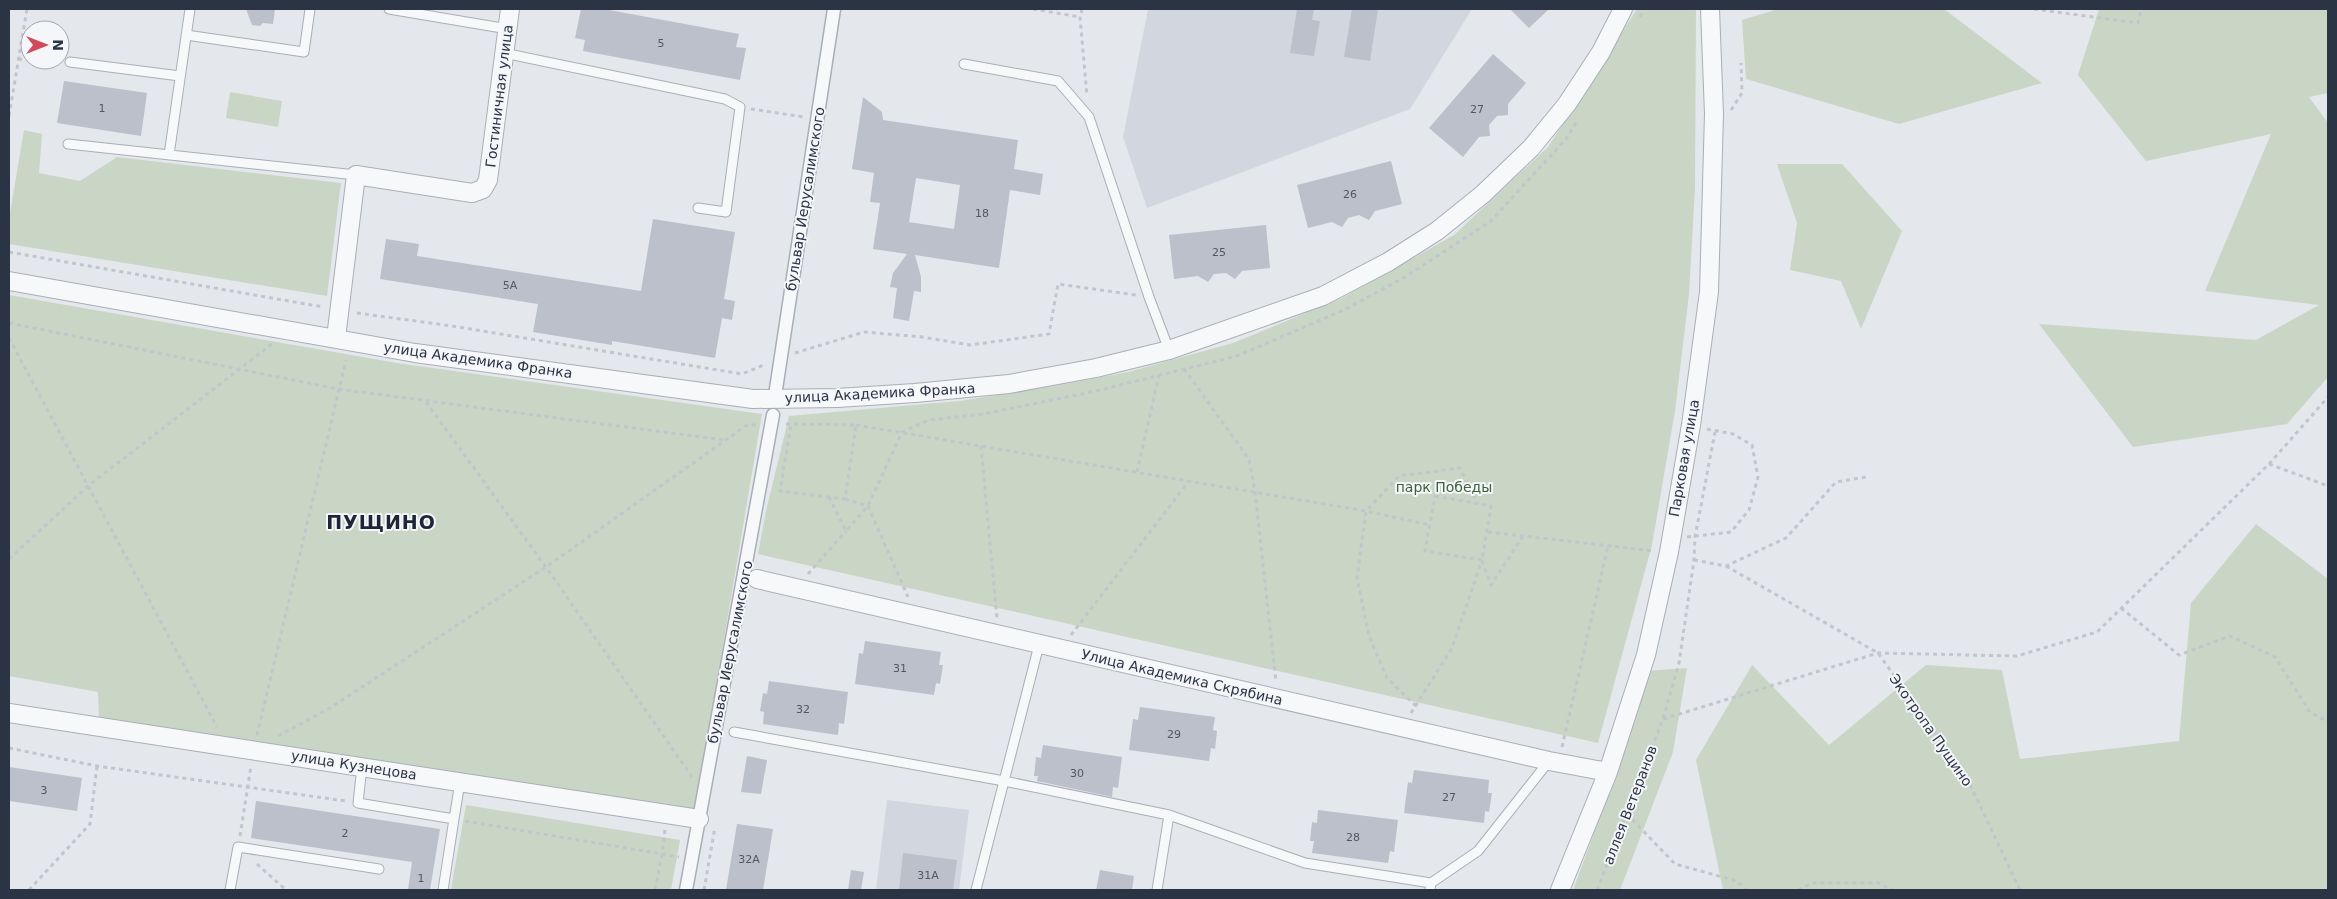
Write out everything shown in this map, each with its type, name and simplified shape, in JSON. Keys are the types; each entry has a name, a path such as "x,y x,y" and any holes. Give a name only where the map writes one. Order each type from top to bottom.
{"street":[{"name":"Гостиничная улица","path":"356,175 472,193 483,189 488,180 510,9"},
{"name":"бульвар Иерусалимского","path":"776,388 834,9"},
{"name":"улица Академика Франка","path":"9,281 425,354 754,399 915,393 1009,384 1096,368 1169,350 1323,296 1388,262 1437,230 1483,194 1531,148 1567,104 1601,52 1624,9"},
{"name":"Парковая улица","path":"1560,890 1608,772 1646,655 1671,536 1691,425 1709,292 1714,114 1709,10"},
{"path":"336,338 356,175"},
{"name":"бульвар Иерусалимского","path":"686,890 773,420"},
{"name":"Улица Академика Скрябина","path":"757,579 1039,645 1608,772"},
{"name":"улица Кузнецова","path":"9,713 699,819"}],"lane":[{"path":"169,155 190,9"},
{"path":"186,35 304,52 310,9"},
{"path":"388,9 508,29"},
{"path":"504,53 725,99 740,107 726,212 698,208"},
{"path":"70,62 180,76"},
{"path":"964,64 1058,81 1089,117 1149,297 1169,350"},
{"path":"68,144 356,175"},
{"path":"976,890 1039,645"},
{"path":"734,732 1004,781 1169,815 1305,863 1430,887 1478,851 1549,760"},
{"path":"362,767 358,803 454,819"},
{"path":"443,890 460,782"},
{"path":"1157,890 1169,815"},
{"path":"230,890 238,847 379,869"}],"path":[{"path":"9,116 27,9"},
{"path":"1033,9 1080,16"},
{"path":"1082,9 1080,16 1089,117"},
{"path":"2034,9 2138,23 2141,9"},
{"path":"740,107 817,118"},
{"path":"9,252 339,310 452,326 742,374 780,357 864,332 922,337 970,345 1049,334 1058,284 1149,297"},
{"path":"9,323 338,389 724,440"},
{"path":"9,559 88,486 290,330"},
{"path":"9,338 215,726 223,731"},
{"path":"286,890 238,847 254,750 346,360"},
{"path":"1184,368 1248,459 1255,492 1276,683"},
{"path":"1137,472 1159,375"},
{"name":"Экотропа Пущино","path":"1663,719 1878,653 2017,656 2097,632 2268,464 2328,397"},
{"path":"426,402 546,567 703,794"},
{"path":"254,750 330,708 546,567 747,425 773,420"},
{"path":"909,600 868,506 845,499 780,491 791,424 856,425 902,432 1366,511 1429,524"},
{"path":"845,499 856,425"},
{"path":"1671,536 1695,537 1731,532 1749,510 1758,477 1752,444 1733,434 1707,430"},
{"path":"806,576 868,506 902,432"},
{"name":"аллея Ветеранов","path":"1597,890 1663,719 1679,663 1694,560 1695,537 1715,432"},
{"path":"981,446 998,619"},
{"path":"2268,464 2328,486"},
{"path":"1416,706 1388,678 1369,636 1357,578 1366,511 1399,476 1460,468 1478,504"},
{"path":"1726,566 1786,538 1836,482 1866,477"},
{"path":"1078,626 1189,481"},
{"path":"1411,714 1452,648 1482,560 1491,506 1435,496 1425,551 1482,560"},
{"path":"829,497 846,531"},
{"path":"1488,532 1655,552"},
{"path":"1482,560 1491,585 1523,536"},
{"path":"1562,748 1608,546"},
{"name":"Экотропа Пущино","path":"1694,560 1726,566 1878,653 1966,776 2020,890"},
{"path":"2121,608 2179,656 2230,636 2275,657 2310,712 2328,722"},
{"path":"9,748 97,766 358,803"},
{"path":"29,890 90,824 97,766"},
{"path":"655,890 667,814"},
{"path":"1627,814 1675,864 1737,881 1746,890"},
{"path":"454,819 662,854"},
{"path":"1798,890 1812,883 1878,883 1894,890"}],"shaded area":[{"path":"1148,9 1472,9 1410,109 1147,208 1123,137"},
{"path":"887,800 969,810 959,890 876,890"}],"green space":[{"name":"парк Победы","path":"1637,9 1696,9 1695,189 1689,294 1675,411 1652,545 1598,743 758,554 766,511 789,416 959,401 1050,387 1128,372 1233,343 1342,298 1454,235 1548,147"},
{"path":"1778,9 1944,9 2042,83 1899,124 1746,79 1742,20"},
{"path":"2099,9 2328,9 2328,93 2309,97 2328,123 2328,377 2287,424 2133,447 2039,324 2256,340 2319,305 2205,291 2271,134 2146,161 2078,75"},
{"path":"230,92 282,101 278,127 226,118"},
{"path":"24,130 42,134 39,173 80,181 117,157 341,183 327,296 9,244 9,219"},
{"path":"1777,164 1842,164 1902,231 1861,329 1841,281 1790,270 1797,223"},
{"path":"9,295 397,363 762,414 699,787 700,812 99,720 98,692 9,676"},
{"path":"2256,524 2328,579 2328,890 1723,890 1696,760 1752,665 1829,745 1926,665 2002,670 2020,759 2179,741 2191,603"},
{"path":"1687,668 1673,752 1620,890 1573,890 1624,752 1645,671"},
{"path":"466,805 680,840 671,890 451,889"}],"building":[{"path":"246,9 275,9 273,24 252,25"},
{"path":"581,9 604,9 739,34 736,47 746,48 740,80 583,51 585,40 575,38"},
{"path":"1297,9 1314,9 1312,20 1320,21 1314,56 1290,53"},
{"path":"1352,9 1378,9 1370,61 1344,57"},
{"path":"1510,9 1549,9 1529,28"},
{"path":"1493,54 1526,83 1508,104 1508,115 1497,116 1489,125 1490,136 1479,137 1463,157 1429,128"},
{"path":"64,81 147,93 141,136 57,123"},
{"path":"863,97 882,112 883,120 1018,140 1014,169 1043,174 1040,195 1010,190 999,268 915,255 921,277 921,292 914,291 909,321 893,318 897,288 890,287 893,273 907,254 873,249 880,203 870,202 874,173 852,169","holes":["916,178 960,185 954,229 909,222"]},
{"path":"1391,161 1402,204 1375,211 1369,220 1359,215 1348,218 1342,227 1332,222 1308,228 1297,185"},
{"path":"653,219 735,232 724,299 735,301 732,320 722,318 715,358 612,341 612,345 533,332 538,304 380,279 386,239 419,244 417,256 641,291"},
{"path":"1266,225 1270,268 1242,271 1235,279 1226,273 1214,274 1208,282 1198,276 1174,279 1169,235"},
{"path":"865,641 941,652 939,665 943,665 940,684 936,683 934,695 855,684 859,653 863,654"},
{"path":"769,681 848,692 844,724 839,723 838,735 763,724 764,712 760,711 763,693 767,694"},
{"path":"1140,707 1215,717 1213,730 1217,731 1215,749 1211,748 1209,761 1129,750 1133,719 1138,720"},
{"path":"1043,745 1122,757 1118,788 1113,787 1112,797 1037,781 1038,776 1034,776 1036,757 1041,758"},
{"path":"747,756 767,760 761,794 741,792"},
{"path":"9,767 82,778 77,811 9,801"},
{"path":"1414,770 1489,780 1488,793 1492,793 1489,812 1485,811 1484,823 1404,813 1408,782 1412,783"},
{"path":"256,801 440,829 430,890 408,890 412,862 251,838"},
{"path":"1318,810 1398,820 1394,852 1390,851 1388,863 1312,853 1314,841 1310,841 1312,822 1317,823"},
{"path":"737,824 773,829 763,890 726,890"},
{"path":"903,853 957,860 953,890 899,890"},
{"path":"851,870 864,872 861,890 848,890"},
{"path":"1100,870 1134,876 1132,890 1096,890"}],"district":[{"name":"ПУЩИНО","path":"381,522"}]}
